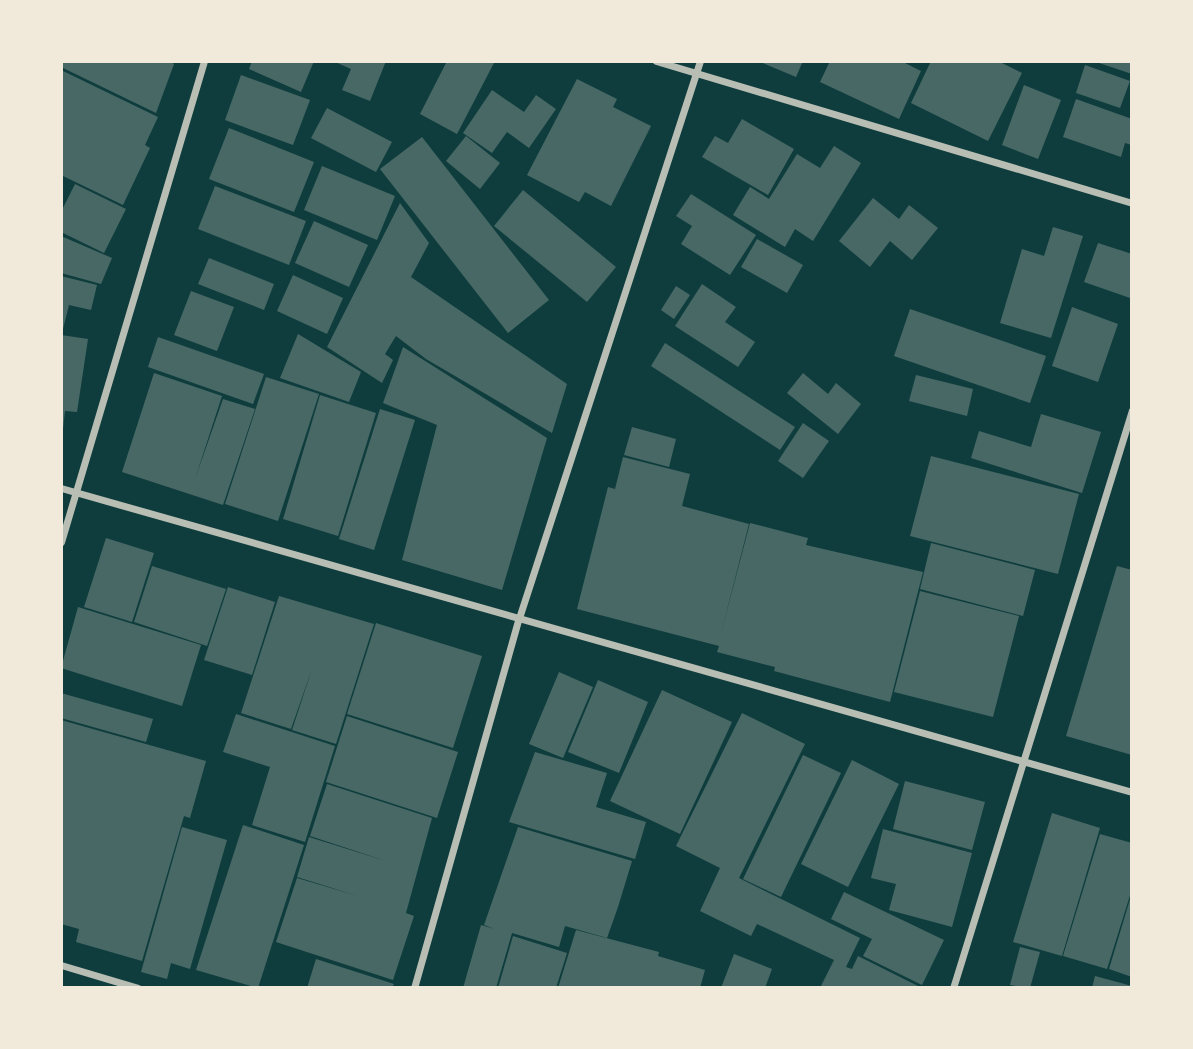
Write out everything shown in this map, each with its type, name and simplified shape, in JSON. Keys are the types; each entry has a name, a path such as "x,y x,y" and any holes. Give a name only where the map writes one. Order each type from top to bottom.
{"street":[{"path":"61,542 204,61"},
{"path":"656,61 1132,203"},
{"path":"415,988 519,618 700,61"},
{"path":"953,988 1132,410"},
{"path":"61,488 1132,792"},
{"path":"61,965 138,988"}],"building":[{"path":"61,61 169,61 174,64 156,113 61,67"},
{"path":"252,61 314,61 301,92 249,69"},
{"path":"333,61 386,61 370,101 342,90 351,69"},
{"path":"447,61 495,61 457,134 420,114"},
{"path":"758,61 803,61 796,77"},
{"path":"830,61 901,61 921,71 899,119 820,82"},
{"path":"931,61 998,61 1022,73 988,141 911,103"},
{"path":"1132,61 1132,74 1096,62"},
{"path":"1085,65 1130,81 1120,108 1076,93"},
{"path":"61,70 158,117 145,145 150,148 123,205 61,175"},
{"path":"241,75 310,100 293,145 225,120"},
{"path":"577,79 617,99 613,107 651,126 611,206 585,192 579,202 527,175"},
{"path":"1024,85 1061,100 1038,159 1002,145"},
{"path":"492,90 524,112 536,95 556,109 529,148 507,132 492,153 463,133"},
{"path":"1076,99 1132,119 1132,145 1125,143 1121,157 1063,137"},
{"path":"327,108 392,142 376,172 311,138"},
{"path":"742,119 794,149 768,195 702,157 715,136 728,143"},
{"path":"229,128 314,162 294,212 209,179"},
{"path":"466,136 500,163 480,189 446,161"},
{"path":"422,137 549,300 508,333 380,169"},
{"path":"834,146 861,163 813,241 795,229 785,247 733,215 750,187 769,199 797,154 820,168"},
{"path":"322,166 395,196 377,240 304,210"},
{"path":"75,184 126,209 104,253 61,232 61,212"},
{"path":"215,186 306,221 289,265 198,229"},
{"path":"523,190 616,267 587,302 494,226"},
{"path":"691,194 756,235 730,275 681,244 692,226 676,216"},
{"path":"873,198 899,219 909,205 938,228 912,260 890,241 870,267 839,241"},
{"path":"400,203 429,243 411,277 567,384 552,433 426,359 396,336 385,354 393,360 382,383 327,347"},
{"path":"314,221 368,245 349,287 295,263"},
{"path":"1053,227 1083,236 1051,338 1000,323 1022,249 1044,256"},
{"path":"61,236 112,258 101,284 61,273"},
{"path":"757,239 803,265 787,293 741,267"},
{"path":"1098,243 1132,254 1130,298 1084,282"},
{"path":"209,258 274,284 264,310 198,284"},
{"path":"293,275 343,298 327,334 277,311"},
{"path":"61,276 97,285 91,310 69,305 62,333"},
{"path":"702,284 736,307 725,322 755,342 738,367 675,326"},
{"path":"676,286 690,295 674,319 661,310"},
{"path":"191,291 234,307 217,351 174,335"},
{"path":"1072,307 1118,324 1098,382 1052,366"},
{"path":"910,309 1046,356 1030,403 894,356"},
{"path":"298,334 361,372 349,402 280,378"},
{"path":"61,335 88,339 77,412 65,411 63,429"},
{"path":"158,337 264,374 253,404 148,367"},
{"path":"665,343 795,427 780,450 651,366"},
{"path":"403,347 547,438 502,590 402,560 437,425 383,403"},
{"path":"154,373 222,396 195,479 223,399 255,409 223,505 122,472"},
{"path":"803,373 828,394 836,383 861,404 838,434 787,393"},
{"path":"916,375 973,389 967,416 909,401"},
{"path":"266,377 319,394 278,521 225,504"},
{"path":"320,395 376,413 338,536 283,519"},
{"path":"380,409 415,420 374,550 339,539"},
{"path":"1041,414 1101,432 1082,493 971,458 979,431 1031,447"},
{"path":"803,423 829,441 803,478 778,461"},
{"path":"632,427 676,439 669,467 624,455"},
{"path":"931,456 1079,494 1058,574 910,536"},
{"path":"623,457 690,474 682,506 749,524 720,637 750,523 808,538 806,545 923,572 890,702 774,671 775,667 717,652 719,646 577,609 608,487 615,489"},
{"path":"106,538 154,553 132,622 84,607"},
{"path":"931,543 1035,570 1023,616 920,589"},
{"path":"152,566 226,589 207,646 134,622"},
{"path":"1117,566 1132,570 1132,755 1066,736"},
{"path":"228,587 275,602 252,675 204,660"},
{"path":"920,591 1019,616 993,717 894,692"},
{"path":"279,596 374,624 336,744 292,730 312,669 291,729 241,713"},
{"path":"78,607 201,645 182,706 61,668"},
{"path":"376,623 482,656 453,748 347,714"},
{"path":"559,672 593,687 563,758 529,744"},
{"path":"598,680 648,702 619,773 568,752"},
{"path":"662,690 732,722 680,834 610,801"},
{"path":"61,693 153,719 146,742 61,718"},
{"path":"742,713 805,744 739,878 860,938 846,967 852,969 858,956 922,988 820,988 834,960 757,924 751,936 700,911 720,868 676,846"},
{"path":"236,714 335,746 305,842 252,825 270,767 223,752"},
{"path":"347,716 458,752 437,818 326,782"},
{"path":"61,720 206,761 190,818 184,816 142,961 76,942 79,929 61,924"},
{"path":"535,752 607,773 596,807 646,822 635,859 509,822"},
{"path":"803,755 841,773 781,897 743,879"},
{"path":"852,760 899,784 848,887 801,864"},
{"path":"905,781 985,802 972,850 893,829"},
{"path":"327,784 432,818 406,913 414,916 393,980 276,942 297,878 358,896 297,877 309,837 389,862 310,836"},
{"path":"1052,813 1100,828 1062,956 1013,942"},
{"path":"243,825 304,845 258,988 196,970"},
{"path":"182,827 227,840 190,969 171,963 167,979 141,972"},
{"path":"518,827 632,861 618,907 607,938 565,926 559,947 512,933 496,988 463,988 481,925 495,929 484,925"},
{"path":"883,829 972,853 952,927 889,910 896,884 871,878"},
{"path":"1100,834 1132,843 1132,889 1107,969 1063,956"},
{"path":"844,892 944,940 922,985 863,956 872,939 831,919"},
{"path":"1132,896 1132,977 1109,969"},
{"path":"576,930 659,952 658,956 705,970 700,988 558,988"},
{"path":"513,936 567,953 556,988 498,988"},
{"path":"1020,947 1040,952 1030,988 1010,985"},
{"path":"734,954 772,969 765,988 721,988"},
{"path":"316,959 394,984 392,988 307,988"},
{"path":"1095,976 1132,986 1132,988 1092,988"}]}
